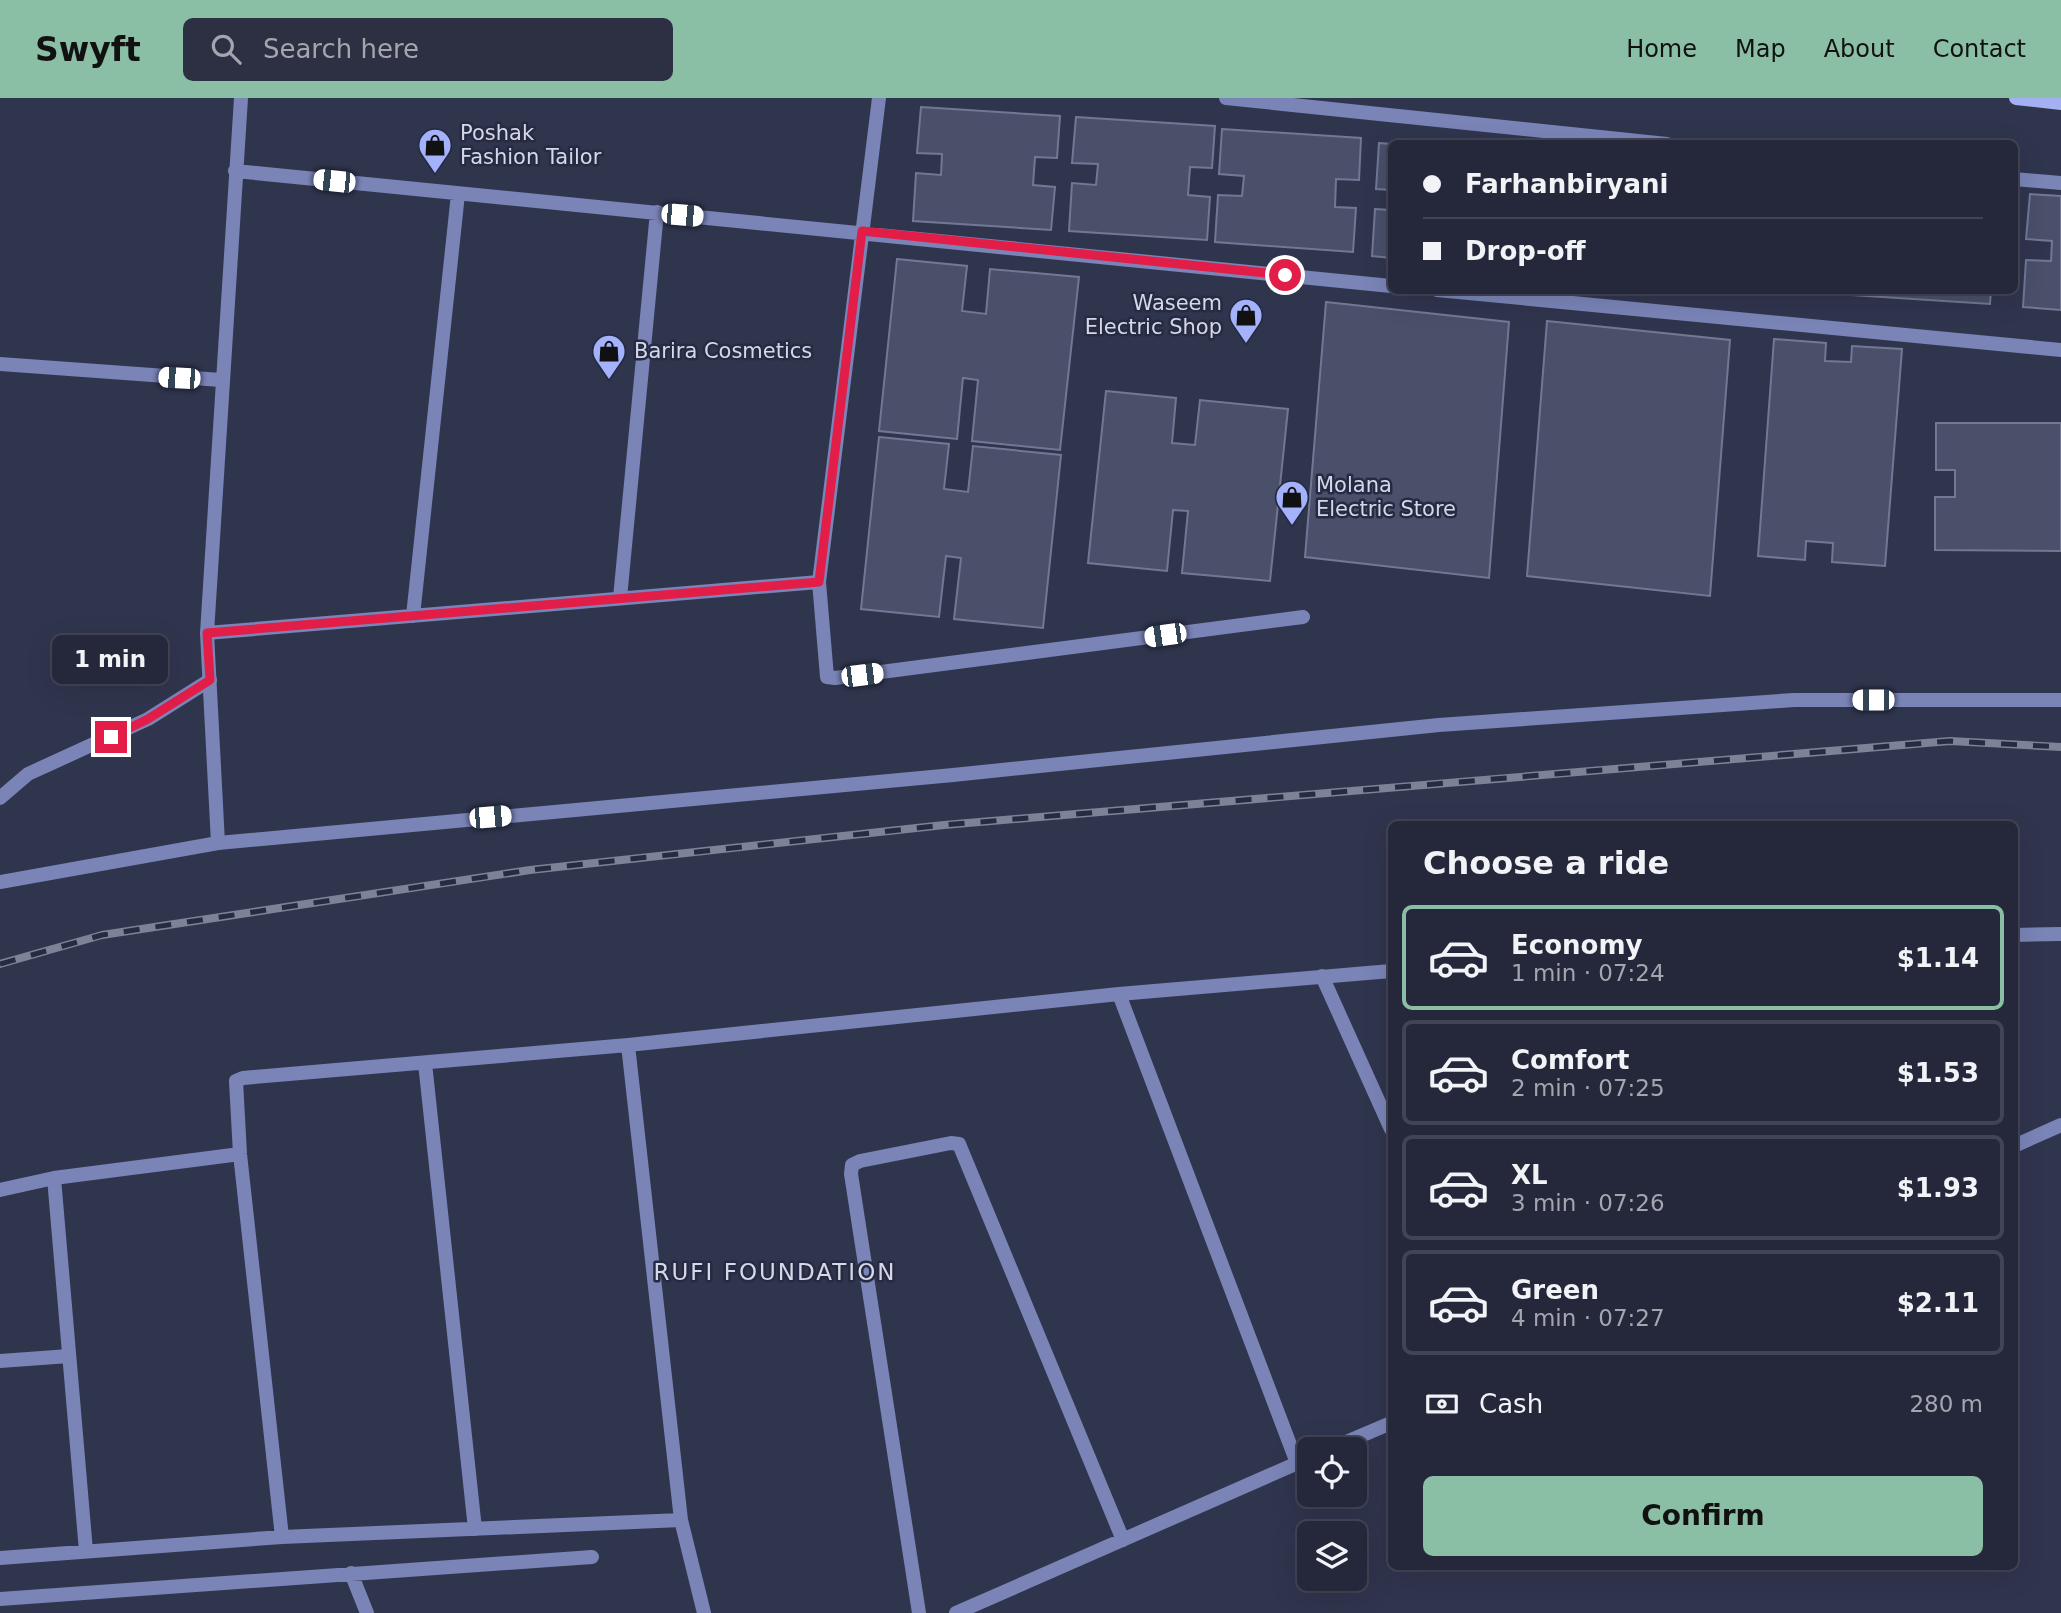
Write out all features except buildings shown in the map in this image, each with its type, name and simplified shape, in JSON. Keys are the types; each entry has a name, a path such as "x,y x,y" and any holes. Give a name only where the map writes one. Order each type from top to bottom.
{"main road":[{"path":"2016,98 2061,103"}],"street":[{"path":"218,843 207,633 241,98"},
{"path":"879,98 819,582 827,677 1303,617"},
{"path":"1226,98 1629,140"},
{"path":"235,171 862,231 1388,286"},
{"path":"2018,179 2061,183"},
{"path":"413,616 458,194"},
{"path":"620,598 657,212"},
{"path":"1479,294 2061,350"},
{"path":"0,364 221,380"},
{"path":"207,633 819,582"},
{"path":"0,798 29,774 148,719 210,680"},
{"path":"0,882 218,843 939,776 1439,725 1794,700 2061,701"},
{"path":"2018,935 2061,934"},
{"path":"282,1537 240,1154 236,1081 628,1045 1119,994 1388,971"},
{"path":"1322,976 1388,1122"},
{"path":"1119,994 1297,1445"},
{"path":"628,1045 681,1520 704,1613"},
{"path":"425,1063 475,1529"},
{"path":"2018,1144 2061,1125"},
{"path":"919,1613 851,1174 852,1165 860,1161 951,1143 959,1144 1123,1539"},
{"path":"0,1191 54,1178 240,1154"},
{"path":"54,1178 86,1551"},
{"path":"0,1361 69,1356"},
{"path":"1358,1437 1388,1424"},
{"path":"956,1613 1297,1463"},
{"path":"0,1558 282,1537 681,1520"},
{"path":"0,1599 592,1557"},
{"path":"351,1573 367,1613"}],"railway":[{"path":"0,964 102,935 530,870 944,825 1950,741 2061,747"}],"place":[{"name":"Poshak Fashion Tailor","path":"435,175"},
{"name":"Waseem Electric Shop","path":"1246,345"},
{"name":"Barira Cosmetics","path":"609,381"},
{"name":"Molana Electric Store","path":"1292,527"}],"district":[{"name":"RUFI FOUNDATION","path":"775,1272"}],"route":[{"path":"111,737 148,719 210,680 207,633 819,582 862,231 1285,275"}]}
